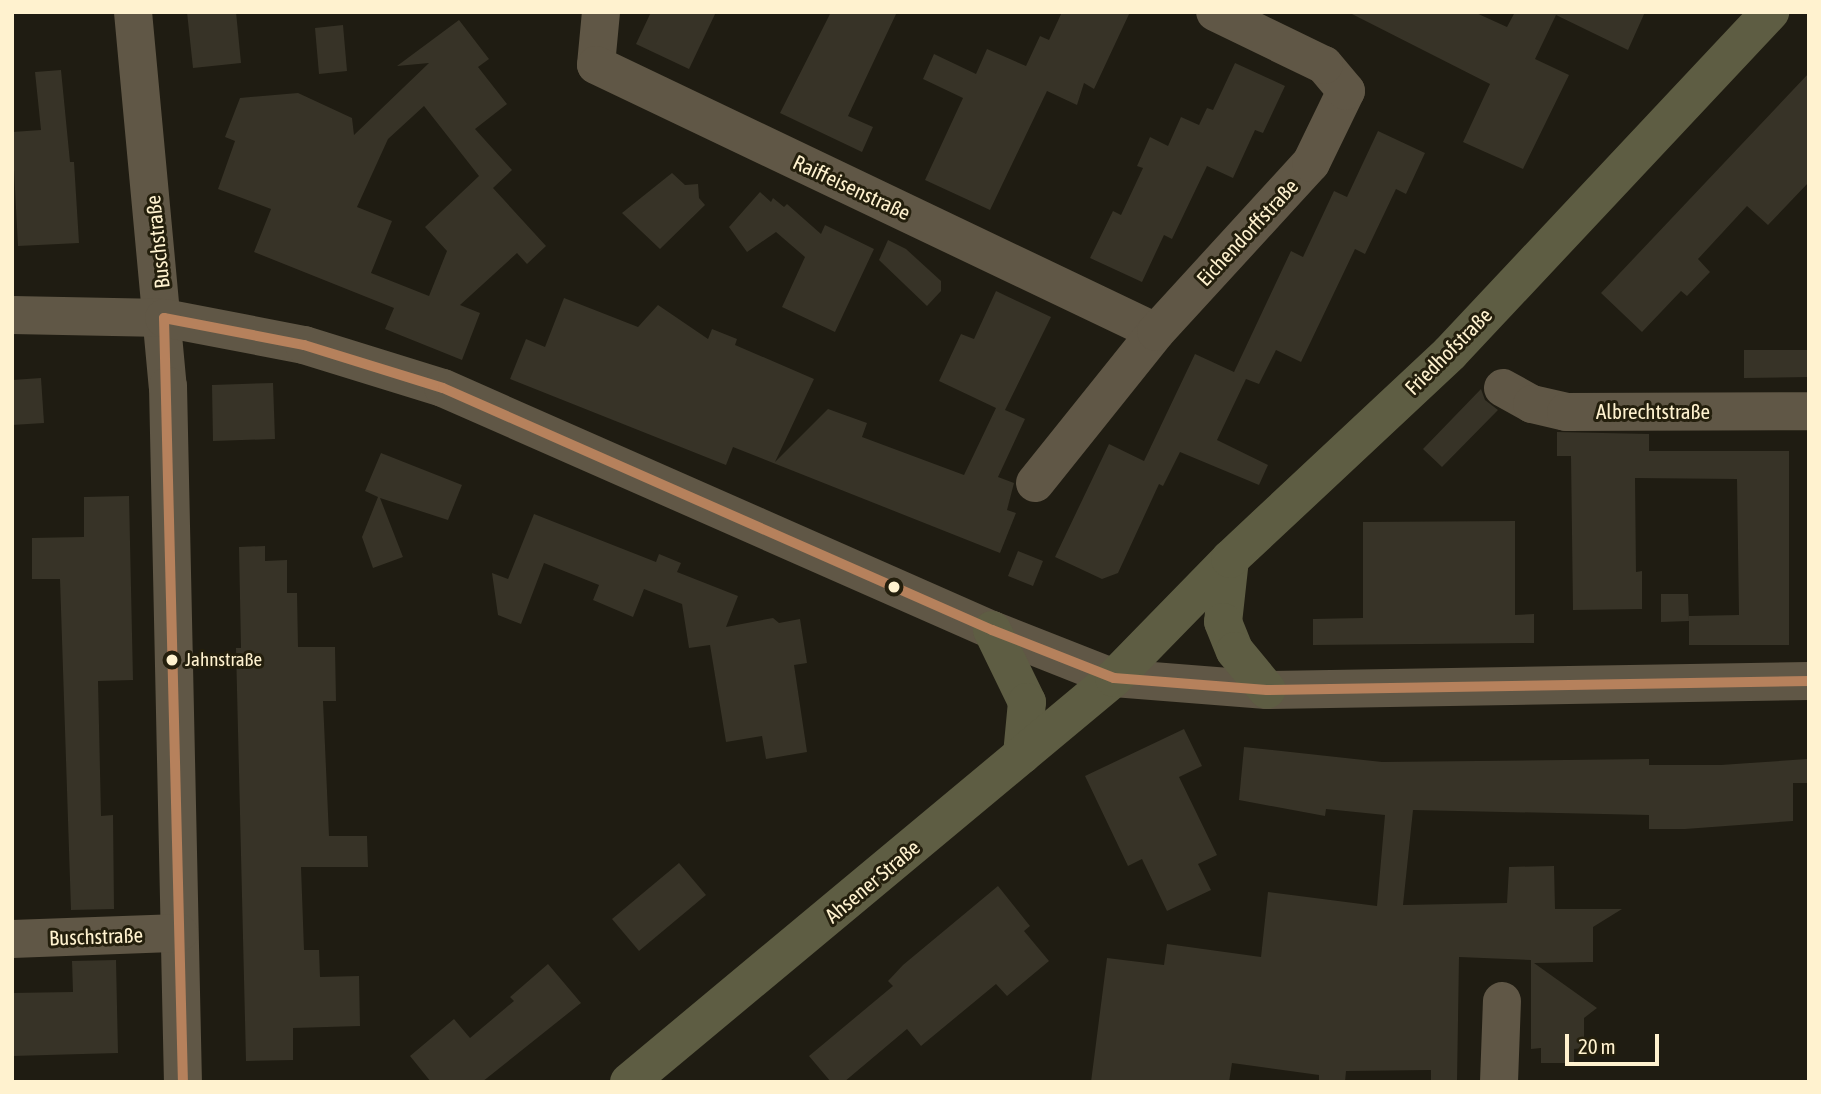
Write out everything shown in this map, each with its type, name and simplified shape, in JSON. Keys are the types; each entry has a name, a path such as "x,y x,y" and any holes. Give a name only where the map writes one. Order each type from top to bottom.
{"main road":[{"name":"Friedhofstraße","path":"1114,678 1230,559 1450,353 1770,12"},
{"path":"1230,559 1223,621 1235,651 1267,690"},
{"path":"992,630 1027,702 1022,755"},
{"name":"Ahsener Straße","path":"629,1082 1114,678"}],"street":[{"name":"Buschstraße","path":"133,12 164,318 183,1082"},
{"name":"Raiffeisenstraße","path":"601,12 596,65 1156,332"},
{"name":"Eichendorffstraße","path":"1035,483 1156,332 1311,163 1346,91 1324,65 1215,12"},
{"path":"12,316 164,318 304,345 443,388 992,630 1114,678 1267,690 1809,681"},
{"name":"Albrechtstraße","path":"1503,388 1532,404 1566,412 1809,411"},
{"name":"Buschstraße","path":"12,939 180,933"},
{"path":"1499,1082 1502,1001"}],"building":[{"path":"187,12 236,12 241,63 193,68"},
{"path":"651,12 716,12 689,69 636,44"},
{"path":"831,12 897,12 848,116 873,127 862,152 780,113"},
{"path":"1062,12 1130,12 1094,89 1084,83 1077,105 1047,91 990,210 925,180 963,98 923,79 934,54 976,74 987,49 1026,66 1040,36 1049,40"},
{"path":"1348,12 1474,12 1507,27 1515,12 1645,12 1628,50 1556,15 1535,59 1569,75 1523,169 1463,142 1490,84"},
{"path":"459,20 489,59 478,67 507,104 475,129 512,170 493,188 546,246 527,264 517,253 460,305 480,313 462,360 385,329 394,308 254,252 271,209 218,189 235,141 225,137 240,98 298,93 352,118 354,135 429,63 397,66","holes":["424,106 479,176 425,227 447,251 429,296 371,273 392,221 357,207 388,139"]},
{"path":"343,25 347,71 319,74 315,28"},
{"path":"1235,63 1285,86 1263,133 1255,130 1233,178 1207,166 1172,239 1164,235 1142,282 1090,258 1113,211 1121,215 1143,168 1137,166 1150,137 1168,146 1181,117 1199,125 1207,108 1213,110"},
{"path":"61,70 70,162 74,162 79,243 18,246 12,132 41,130 35,72"},
{"path":"1809,73 1809,182 1768,225 1747,206 1698,259 1710,272 1687,296 1681,291 1642,332 1601,293"},
{"path":"1378,131 1425,153 1406,194 1396,189 1365,254 1355,249 1301,362 1276,350 1259,384 1246,379 1217,440 1268,465 1259,485 1180,452 1163,486 1159,484 1118,573 1102,579 1055,557 1109,444 1144,461 1195,354 1234,372 1291,251 1303,257 1334,191 1347,197"},
{"path":"672,173 685,185 698,184 699,198 705,205 660,249 622,213"},
{"path":"760,192 771,202 773,198 784,207 787,204 821,234 825,225 874,249 835,332 782,307 805,257 776,232 747,252 729,227"},
{"path":"888,240 906,249 941,281 941,291 927,306 879,260"},
{"path":"996,291 1051,317 1005,410 1025,419 998,477 1014,483 1007,510 1016,513 1000,553 733,447 726,465 510,379 526,339 545,347 564,298 638,327 658,305 708,339 712,329 737,339 735,345 814,379 775,462 828,409 867,423 862,437 964,475 996,408 939,381 961,334 974,339"},
{"path":"1744,350 1809,350 1809,377 1744,378"},
{"path":"41,378 44,423 12,425 12,380"},
{"path":"273,383 275,439 213,441 212,385"},
{"path":"1481,389 1485,400 1498,410 1442,467 1423,449"},
{"path":"1557,432 1649,434 1649,451 1789,451 1789,645 1689,645 1689,616 1739,615 1737,479 1635,478 1636,572 1642,571 1642,609 1573,610 1571,456 1557,456"},
{"path":"381,453 462,485 448,520 380,498 403,557 373,568 362,537 378,497 365,491"},
{"path":"129,496 133,680 98,681 101,816 113,815 114,909 71,910 60,579 32,579 32,538 84,537 84,497"},
{"path":"534,514 656,562 659,554 681,563 677,572 738,596 726,627 773,618 779,623 800,619 807,663 794,665 807,752 766,759 762,736 726,742 710,645 689,648 682,604 644,589 633,617 593,600 599,585 544,563 521,624 498,615 492,573 508,579"},
{"path":"1515,521 1515,615 1534,614 1534,643 1313,645 1313,619 1363,618 1363,522"},
{"path":"265,546 265,561 287,560 287,593 297,593 298,647 335,647 336,701 323,701 329,836 367,836 368,867 301,867 304,950 319,950 320,977 359,976 360,1026 293,1028 293,1060 246,1061 236,648 241,648 239,547"},
{"path":"1018,551 1043,561 1033,586 1008,576"},
{"path":"1661,594 1688,594 1689,621 1661,622"},
{"path":"1184,729 1202,766 1179,777 1217,855 1198,864 1211,890 1167,911 1142,859 1128,866 1085,776"},
{"path":"1244,747 1382,762 1649,759 1649,765 1721,765 1807,759 1807,783 1793,783 1793,821 1685,829 1649,829 1649,815 1413,810 1403,905 1507,903 1509,867 1554,866 1555,909 1622,909 1593,927 1593,962 1534,963 1597,1008 1584,1018 1584,1048 1574,1049 1574,1063 1541,1063 1541,1048 1531,1049 1531,960 1459,957 1457,1082 1431,1082 1431,1070 1346,1071 1345,1082 1319,1082 1319,1075 1232,1063 1229,1082 1091,1082 1107,958 1164,965 1167,944 1261,957 1268,892 1377,906 1385,815 1326,809 1325,816 1239,800"},
{"path":"679,863 706,895 639,951 612,919"},
{"path":"998,886 1030,926 1024,931 1049,961 1007,996 996,984 921,1046 907,1029 844,1082 831,1082 809,1056 893,986 888,981 903,965"},
{"path":"116,960 118,1053 12,1056 12,993 73,992 72,961"},
{"path":"548,964 581,1003 482,1082 431,1082 410,1056 454,1019 470,1038 514,1001 510,997"}],"transit line":[{"path":"164,318 304,345 443,388 992,630 1114,678 1267,690 1809,681"},
{"path":"164,318 183,1082"}],"place":[{"name":"Jahnstraße","path":"172,660"}]}
